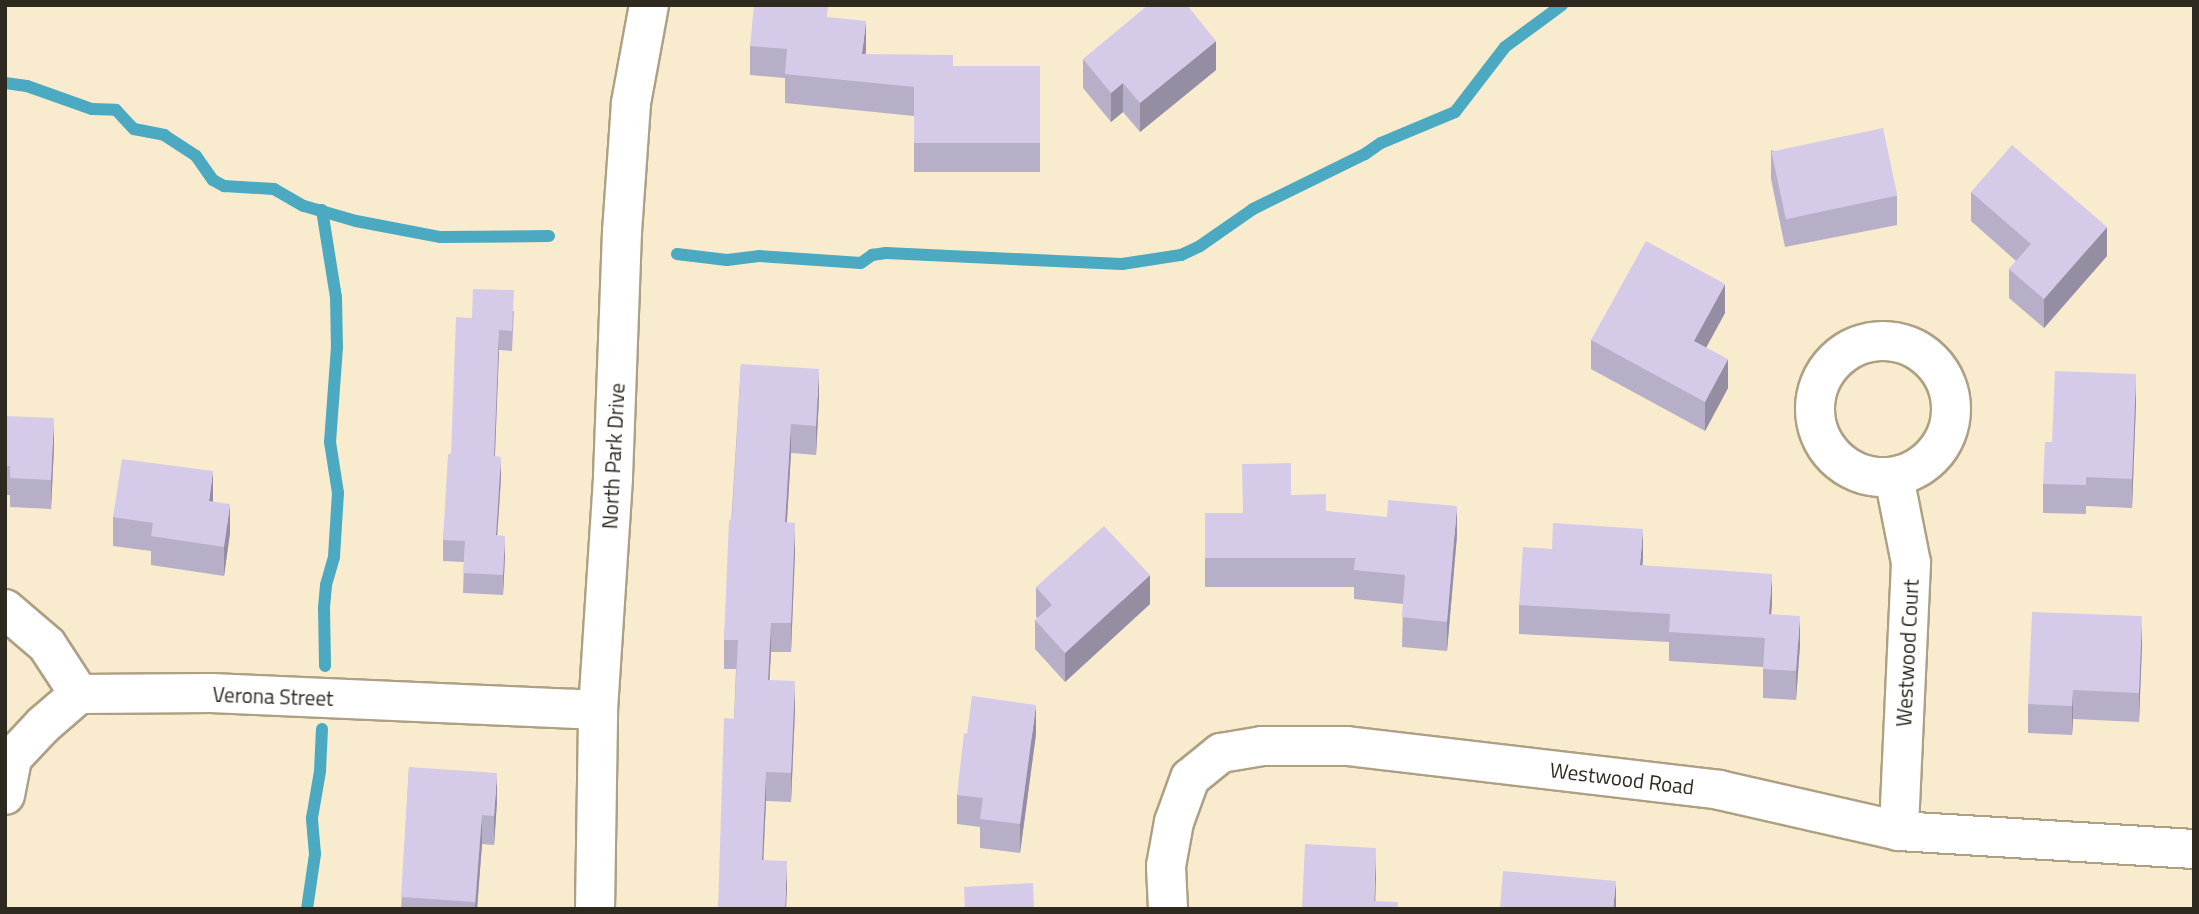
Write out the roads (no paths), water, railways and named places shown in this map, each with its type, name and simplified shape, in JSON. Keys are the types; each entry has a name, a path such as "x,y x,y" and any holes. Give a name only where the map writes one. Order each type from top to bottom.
{"street":[{"name":"North Park Drive","path":"595,909 598,710 613,477 622,232 631,103 649,5"},
{"name":"Westwood Court","path":"1894,477 1911,563 1899,831"},
{"path":"5,609 47,645 79,694 9,755 5,795"},
{"name":"Verona Street","path":"79,694 211,693 598,710"},
{"name":"Westwood Road","path":"1168,909 1168,855 1174,822 1189,778 1221,753 1262,746 1347,746 1719,790 1899,831 2194,849"}],"waterway":[{"path":"677,254 727,260 759,256 861,263 872,255 886,253 1122,264 1181,255 1200,246 1253,209 1365,154 1381,143 1455,112 1505,47 1562,5"},
{"path":"5,83 27,86 92,109 116,110 134,129 164,135 196,156 213,180 224,186 274,189 304,206 356,221 440,237 549,236"},
{"path":"322,210 336,297 337,347 330,442 338,493 334,557 326,585 324,607 325,666"},
{"path":"307,909 315,854 312,818 320,771 322,729"}]}
